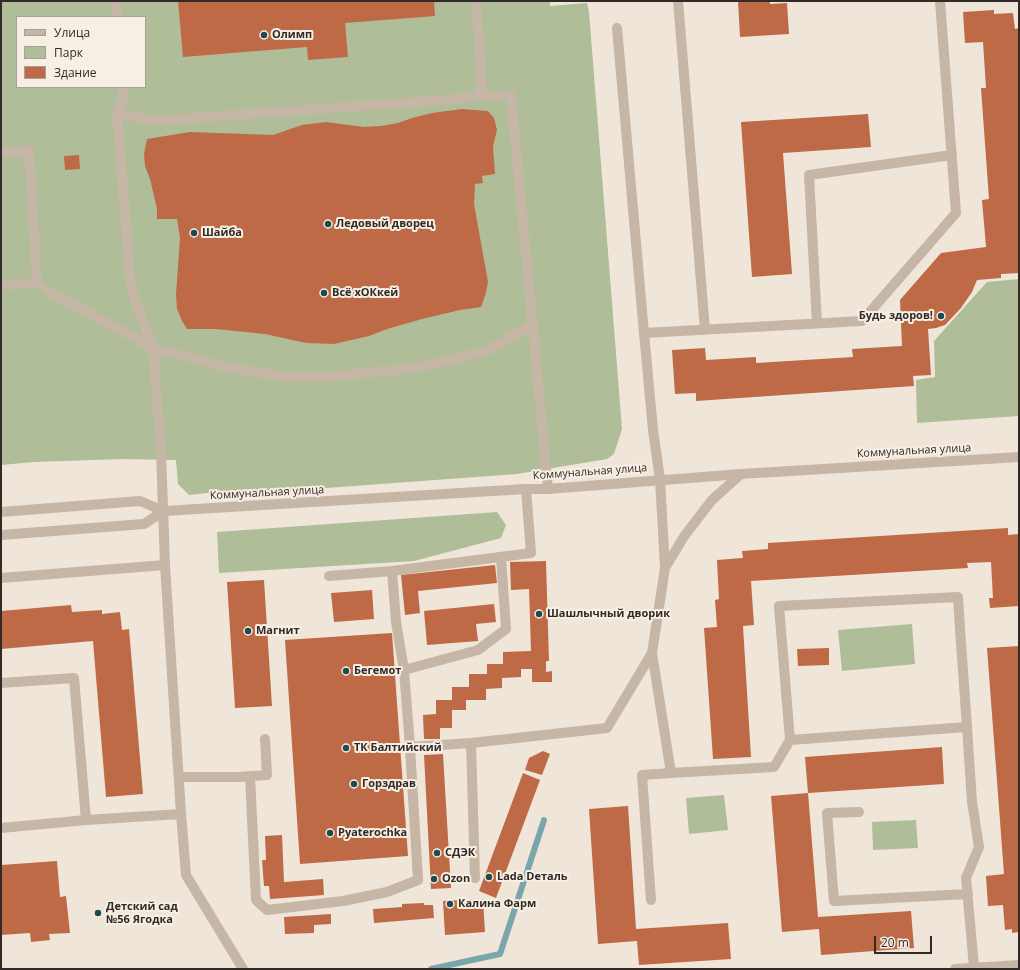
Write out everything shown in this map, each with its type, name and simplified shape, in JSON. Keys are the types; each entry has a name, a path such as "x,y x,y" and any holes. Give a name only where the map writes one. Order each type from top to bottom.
{"street":[{"path":"116,1 117,16"},
{"path":"476,1 482,84 478,96"},
{"path":"678,1 705,330"},
{"path":"644,333 862,321 956,214 940,1"},
{"path":"618,28 653,430 660,479 665,568 652,653 671,773"},
{"path":"123,88 124,98 117,112 131,289 153,348 164,511 165,565 186,875 243,969"},
{"path":"117,112 153,122 478,96 511,95 548,489"},
{"path":"1,153 29,151 38,283"},
{"path":"817,323 809,175 952,155"},
{"path":"1,286 38,283 50,292 153,348 222,366 286,377 325,377 416,368 487,350 533,324"},
{"name":"Коммунальная улица","path":"1,512 140,501 164,511 526,489 548,489 660,479 1019,457"},
{"path":"665,568 685,535 712,500 741,474"},
{"path":"329,576 392,571 531,553 526,489"},
{"name":"Коммунальная улица","path":"1,535 144,524 164,511"},
{"path":"404,670 478,650 506,629 501,557"},
{"path":"1,578 165,565"},
{"path":"250,777 256,900 267,910 342,901 386,892 418,880 404,670 396,622 392,571"},
{"path":"652,900 642,775 774,767 790,740 779,606 958,597 972,802 978,847 966,878 974,967"},
{"path":"410,747 471,743 606,728 652,653"},
{"path":"1,683 74,678 86,820"},
{"path":"790,740 967,728"},
{"path":"179,776 267,776 264,740"},
{"path":"471,743 475,878"},
{"path":"859,812 827,813 834,902 968,894"},
{"path":"1,828 86,820 181,814"},
{"path":"955,969 1019,965"}],"green space":[{"path":"1,1 550,1 550,6 587,3 589,12 622,429 614,454 607,459 517,474 217,496 208,493 189,495 178,484 176,460 122,459 34,462 1,465"},
{"path":"1019,279 1019,416 917,423 916,380 935,377 934,341 987,282"},
{"path":"497,512 506,525 501,538 414,561 219,573 217,532"},
{"path":"912,624 915,664 842,671 838,630"},
{"path":"724,795 728,830 689,834 686,798"},
{"path":"916,820 918,848 873,850 872,822"}],"building":[{"name":"Олимп","path":"178,1 434,1 435,16 345,23 348,57 308,60 307,47 183,57"},
{"path":"738,1 770,1 770,4 787,3 789,34 740,37"},
{"path":"994,10 994,14 1013,13 1015,29 1019,28 1019,273 1001,274 1001,278 977,280 972,292 961,308 945,325 928,329 931,375 913,376 914,386 696,401 696,393 675,394 672,350 705,348 706,360 756,357 756,363 853,357 852,349 902,346 900,300 941,253 986,247 982,200 989,199 981,88 986,88 983,42 965,43 963,12"},
{"name":"Ледовый дворец","path":"462,109 488,111 494,118 497,130 493,146 495,174 482,176 483,183 475,184 474,204 488,282 481,307 460,310 422,319 369,336 334,344 306,343 265,334 216,329 187,329 177,309 176,294 180,238 177,219 157,219 157,209 150,179 145,166 144,154 147,139 190,132 273,135 302,125 326,122 364,127 381,126 398,123 432,113"},
{"path":"868,114 871,147 783,153 792,274 752,277 741,122"},
{"path":"79,155 80,169 65,170 64,156"},
{"path":"1008,528 1008,535 1019,534 1019,606 990,608 989,598 993,598 991,562 967,563 968,568 751,581 754,625 743,626 751,757 713,759 704,628 717,627 715,600 719,599 717,560 743,558 742,551 768,549 768,543"},
{"path":"546,561 549,661 546,661 546,672 552,671 552,682 532,682 532,669 521,669 521,677 502,678 502,688 486,689 486,700 466,700 466,710 452,710 452,728 440,728 440,739 424,739 423,715 436,714 436,700 452,700 452,687 469,687 469,674 487,674 487,664 503,664 503,652 531,651 529,589 511,590 510,562"},
{"path":"495,565 497,583 418,591 420,613 405,615 401,575"},
{"path":"264,580 272,706 235,708 227,582"},
{"path":"372,590 374,619 334,622 331,593"},
{"path":"494,604 496,622 476,624 478,641 427,645 424,611"},
{"path":"71,605 72,612 102,610 102,614 120,612 122,630 129,629 143,794 106,797 93,641 1,649 1,611"},
{"name":"ТК Балтийский","path":"392,633 408,856 300,864 285,640"},
{"path":"1019,646 1019,932 1012,933 1012,929 1005,930 1003,905 988,906 986,876 1004,874 987,648"},
{"path":"829,648 829,665 798,666 797,649"},
{"path":"942,747 944,784 808,793 805,757"},
{"path":"543,751 550,754 542,775 525,770 529,758"},
{"path":"443,754 451,888 431,889 424,755"},
{"path":"523,773 540,780 496,898 479,891"},
{"path":"808,793 818,917 911,911 914,948 821,955 819,929 782,932 771,796"},
{"path":"628,806 636,929 728,923 731,959 639,965 637,941 598,944 589,809"},
{"path":"282,835 284,882 323,879 324,895 270,899 269,886 264,886 262,860 266,860 265,836"},
{"path":"57,861 60,897 66,896 70,933 49,934 50,940 31,942 30,933 1,935 1,865"},
{"path":"483,899 485,932 445,935 443,901"},
{"path":"424,903 424,905 433,905 434,918 374,923 373,909 402,907 402,904"},
{"path":"331,914 331,924 314,925 314,933 285,934 284,917"}],"waterway":[{"path":"431,969 500,954 544,820"}],"place":[{"name":"Олимп","path":"264,35"},
{"name":"Ледовый дворец","path":"328,224"},
{"name":"Шайба","path":"194,233"},
{"name":"Всё хОКкей","path":"324,293"},
{"name":"Будь здоров!","path":"941,316"},
{"name":"Шашлычный дворик","path":"539,614"},
{"name":"Магнит","path":"248,631"},
{"name":"Бегемот","path":"346,671"},
{"name":"ТК Балтийский","path":"346,748"},
{"name":"Горздрав","path":"354,784"},
{"name":"Pyaterochka","path":"330,833"},
{"name":"СДЭК","path":"437,853"},
{"name":"Lada Dеталь","path":"489,877"},
{"name":"Ozon","path":"434,879"},
{"name":"Калина Фарм","path":"450,904"},
{"name":"Детский сад №56 Ягодка","path":"98,913"}]}
